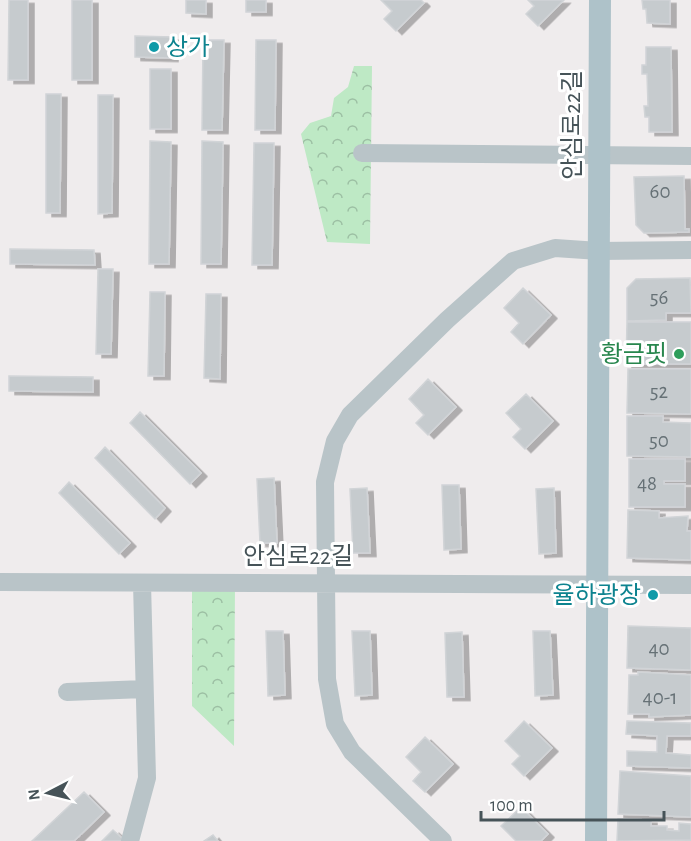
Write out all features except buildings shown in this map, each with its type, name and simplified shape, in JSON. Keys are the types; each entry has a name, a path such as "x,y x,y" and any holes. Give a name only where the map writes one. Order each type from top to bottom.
{"main road":[{"name":"안심로22길","path":"596,841 600,0"}],"street":[{"path":"362,153 691,156"},
{"path":"443,841 352,752 334,724 327,679 325,482 335,441 350,415 447,320 513,261 555,248 691,250"},
{"name":"안심로22길","path":"0,582 596,584"},
{"path":"130,841 147,778 142,583"},
{"path":"596,584 691,585"},
{"path":"67,692 144,689"}],"green space":[{"path":"354,66 372,66 370,244 327,242 301,134 310,123 331,116 334,98 348,87"},
{"path":"192,583 235,583 234,746 192,706"}],"place":[{"name":"상가","path":"154,47"},
{"name":"황금핏","path":"679,354"},
{"name":"율하광장","path":"653,595"}]}
